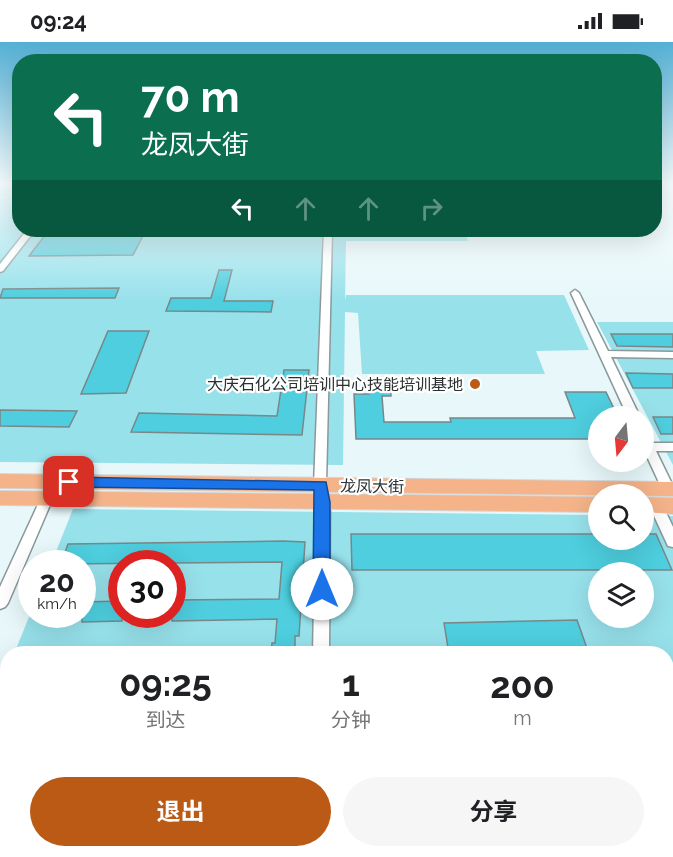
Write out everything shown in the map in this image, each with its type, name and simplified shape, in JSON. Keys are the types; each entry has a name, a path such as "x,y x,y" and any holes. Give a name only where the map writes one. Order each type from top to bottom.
{"main road":[{"name":"龙凤大街","path":"0,481 588,505"},
{"name":"龙凤大街","path":"0,498 321,493 663,499"}],"street":[{"path":"0,269 25,237"},
{"path":"321,646 321,493 328,237"},
{"path":"575,293 629,406"},
{"path":"604,354 673,355"},
{"path":"654,443 673,447"},
{"path":"654,469 673,542"},
{"path":"0,603 47,498"}],"shaded area":[{"path":"0,223 12,223 12,237 467,237 468,241 346,241 345,301 346,295 564,295 589,350 536,351 545,374 362,374 358,313 345,312 343,465 0,462"},
{"path":"597,322 673,322 673,465 654,429 654,406 642,406"},
{"path":"73,509 588,515 588,550 654,550 654,515 673,516 673,646 17,646 25,628 96,628 96,550 57,550"}],"building":[{"path":"44,237 142,237 133,255 29,256"},
{"path":"219,270 232,270 224,301 273,301 271,312 166,311 171,298 211,298"},
{"path":"119,288 115,298 0,298 3,289"},
{"path":"108,331 149,331 126,393 81,394"},
{"path":"611,334 673,334 673,347 617,346"},
{"path":"284,370 309,370 302,435 131,432 139,413 277,416"},
{"path":"626,373 673,374 673,388 633,388"},
{"path":"368,384 390,384 391,396 382,396 384,422 451,422 450,418 575,418 565,392 606,392 613,406 588,406 588,439 356,439 354,394 369,394"},
{"path":"0,410 77,411 69,427 0,426"},
{"path":"654,417 673,417 673,434 661,434"},
{"path":"351,534 588,534 588,550 654,550 654,534 656,534 672,570 654,570 654,562 588,562 588,570 352,570"},
{"path":"305,542 299,636 295,636 295,646 272,646 272,643 275,643 277,619 186,621 186,600 279,599 282,562 186,563 186,550 108,550 108,564 96,564 96,550 66,550 68,544"},
{"path":"108,601 108,621 96,622 96,602"},
{"path":"577,620 586,646 448,646 444,623"}],"place":[{"name":"大庆石化公司培训中心技能培训基地","path":"475,384"}],"route":[{"path":"69,482 320,485 322,589"}]}
